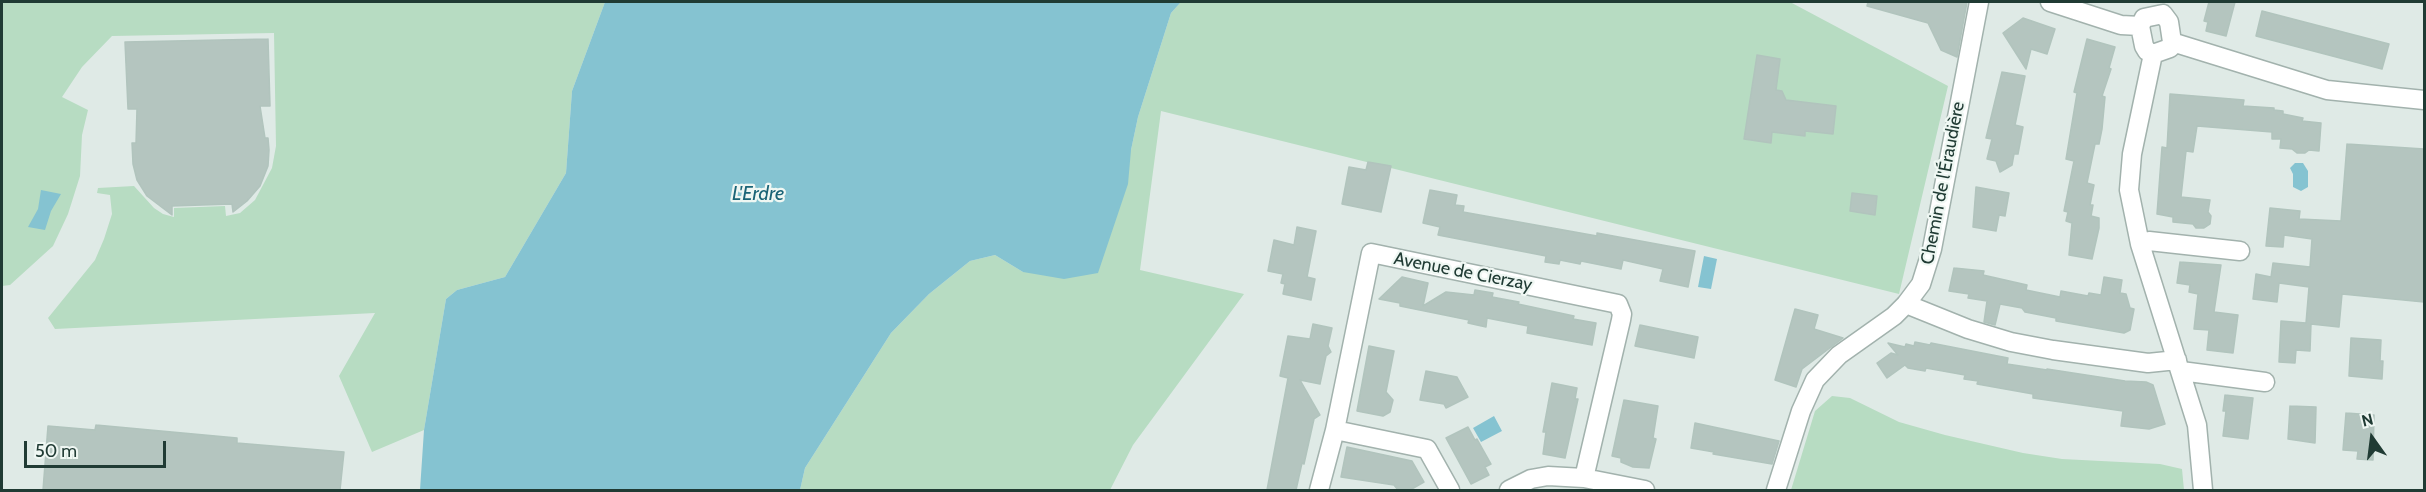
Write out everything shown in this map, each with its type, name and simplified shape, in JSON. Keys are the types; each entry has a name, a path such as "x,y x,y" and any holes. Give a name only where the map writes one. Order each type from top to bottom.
{"street":[{"name":"Chemin de l'Éraudière","path":"1776,490 1801,411 1815,380 1839,355 1875,330 1906,304 1920,284 1932,249 1979,2"},
{"path":"2050,2 2121,25 2140,26"},
{"path":"2165,8 2172,42 2170,48 2153,54 2144,46 2140,26 2145,18 2165,8"},
{"path":"2172,42 2327,90 2424,100"},
{"path":"2153,54 2132,154 2129,176 2132,206 2140,244 2179,366 2200,443 2203,490"},
{"path":"2140,244 2149,241 2240,251"},
{"name":"Avenue de Cierzay","path":"1319,490 1335,430 1371,253 1609,300 1618,304 1622,320 1584,478"},
{"path":"1906,304 1968,329 2032,346 2114,360 2179,366 2265,382"},
{"path":"1335,430 1423,447 1430,453 1450,490"},
{"path":"1509,490 1540,477 1584,478 1645,490"}],"green space":[{"path":"2,2 605,2 572,91 566,173 505,277 457,290 446,299 424,430 372,452 339,376 375,313 55,329 48,318 95,260 104,239 112,214 110,195 97,193 98,188 134,186 154,208 174,217 174,208 225,206 226,216 240,213 255,200 272,168 276,146 274,33 112,36 82,67 62,97 88,110 82,135 80,176 68,214 53,246 10,285 2,286"},
{"path":"1181,2 1790,2 1948,86 1899,294 1161,111 1140,270 1244,294 1133,445 1110,490 800,490 805,468 891,333 929,294 970,261 995,255 1023,272 1131,150 1138,117 1171,13"},
{"path":"1832,396 1850,398 1899,422 2023,453 2062,459 2160,464 2182,469 2184,490 1791,490 1815,411"}],"water":[{"name":"L'Erdre","path":"605,2 1181,2 1171,13 1138,117 1131,150 1128,184 1098,273 1064,279 1023,272 995,255 970,261 929,294 891,333 805,468 800,490 420,490 424,430 446,299 457,290 505,277 566,173 572,91"},
{"path":"2295,163 2303,163 2308,171 2308,187 2301,191 2293,187 2293,174 2290,168"},
{"path":"41,190 61,194 51,211 45,230 28,227 38,209"},
{"path":"1704,256 1717,259 1711,289 1698,287"},
{"path":"1494,416 1502,431 1481,442 1473,428"}],"building":[{"path":"1868,2 1967,2 1957,57 1941,50 1928,23 1867,6"},
{"path":"2209,2 2235,2 2226,36 2206,31 2208,22 2204,21"},
{"path":"2262,11 2389,44 2382,69 2256,36"},
{"path":"2023,18 2055,29 2047,54 2031,49 2026,69 2003,33"},
{"path":"268,39 270,106 260,106 269,150 268,166 260,186 233,212 232,204 172,206 172,215 147,196 137,180 133,164 132,143 136,143 137,109 128,109 125,42"},
{"path":"2087,39 2115,47 2102,96 2105,97 2099,144 2095,144 2087,183 2094,185 2090,205 2093,205 2091,216 2099,218 2092,259 2069,255 2072,223 2066,221 2068,212 2064,211 2074,161 2066,159 2077,93 2074,92"},
{"path":"1757,55 1780,59 1776,90 1782,91 1786,100 1836,106 1833,134 1805,131 1805,136 1772,132 1771,143 1744,139"},
{"path":"2002,72 2025,76 2015,125 2023,127 2018,154 2014,154 2012,165 2000,172 1996,161 1987,159 1992,139 1986,138"},
{"path":"2170,94 2244,100 2243,106 2274,108 2274,110 2283,111 2283,114 2303,118 2302,121 2321,123 2319,151 2309,150 2305,153 2297,153 2292,149 2280,148 2281,139 2272,139 2272,132 2197,126 2193,152 2186,151 2181,197 2210,200 2208,212 2211,216 2210,224 2204,228 2196,228 2193,224 2173,222 2173,217 2157,214 2162,147 2167,148"},
{"path":"2347,144 2424,149 2424,302 2342,294 2339,327 2311,324 2310,351 2296,350 2295,363 2279,362 2281,321 2306,323 2309,287 2279,283 2277,302 2253,299 2256,274 2271,277 2273,263 2310,267 2312,239 2284,235 2283,247 2266,246 2270,208 2300,211 2299,219 2341,221"},
{"path":"1368,162 1391,166 1381,212 1342,204 1349,167 1366,170"},
{"path":"1976,187 2009,193 2005,216 1999,215 1996,231 1973,227"},
{"path":"1430,190 1457,195 1455,205 1464,206 1463,212 1695,251 1688,287 1660,281 1663,269 1623,260 1621,269 1581,261 1580,264 1560,260 1559,264 1545,262 1546,256 1438,235 1440,227 1423,223"},
{"path":"1852,193 1877,196 1875,215 1850,211"},
{"path":"1297,227 1316,231 1307,277 1315,279 1311,300 1283,294 1285,284 1281,283 1283,274 1268,271 1274,240 1294,245"},
{"path":"2180,262 2221,265 2214,312 2238,315 2233,353 2207,350 2209,330 2194,329 2198,294 2189,292 2190,285 2177,283"},
{"path":"1954,268 1984,271 1983,275 2027,285 2026,290 2060,297 2061,291 2088,296 2089,293 2101,295 2104,277 2122,280 2120,293 2126,294 2130,308 2134,309 2130,330 2124,333 2056,321 2056,318 2000,304 1995,325 1984,322 1987,301 1968,298 1969,294 1949,291"},
{"path":"1402,277 1428,283 1423,306 1446,292 1474,295 1475,290 1493,293 1492,297 1596,323 1592,345 1527,333 1528,326 1487,318 1486,327 1468,323 1469,320 1400,306 1400,303 1379,299"},
{"path":"1795,309 1818,315 1814,329 1843,338 1802,369 1796,387 1775,380"},
{"path":"1313,324 1332,328 1328,346 1331,352 1326,356 1320,384 1300,380 1320,415 1314,419 1296,490 1267,490 1288,378 1280,376 1288,336 1310,339"},
{"path":"1640,325 1698,337 1694,358 1635,346"},
{"path":"2351,338 2381,340 2382,379 2349,376"},
{"path":"1915,342 2008,358 2007,364 2146,382 2153,385 2165,424 2149,429 2121,426 2123,411 2033,398 2033,394 1977,384 1978,381 1964,379 1965,375 1926,368 1925,371 1908,368 1905,365 1887,378 1877,363 1891,353 1898,355 1888,343 1905,347 1906,344 1914,346"},
{"path":"1369,346 1394,351 1386,392 1393,400 1390,412 1383,416 1357,411"},
{"path":"1426,371 1457,377 1468,397 1446,408 1444,404 1420,400"},
{"path":"1552,383 1577,388 1575,399 1578,399 1565,458 1543,454 1546,432 1543,432"},
{"path":"2225,395 2253,398 2248,439 2223,436"},
{"path":"1624,400 1658,406 1653,438 1656,439 1649,468 1633,467 1621,462 1621,458 1612,456"},
{"path":"2290,406 2316,407 2315,443 2288,439"},
{"path":"2346,413 2374,415 2373,460 2357,459 2358,451 2343,450"},
{"path":"1695,423 1779,441 1772,464 1691,448"},
{"path":"96,425 237,438 237,443 344,452 340,490 43,490 48,426 95,430"},
{"path":"1468,427 1491,464 1485,467 1489,475 1471,484 1446,438"},
{"path":"1347,447 1412,461 1424,482 1410,490 1398,490 1394,485 1341,477"}]}
